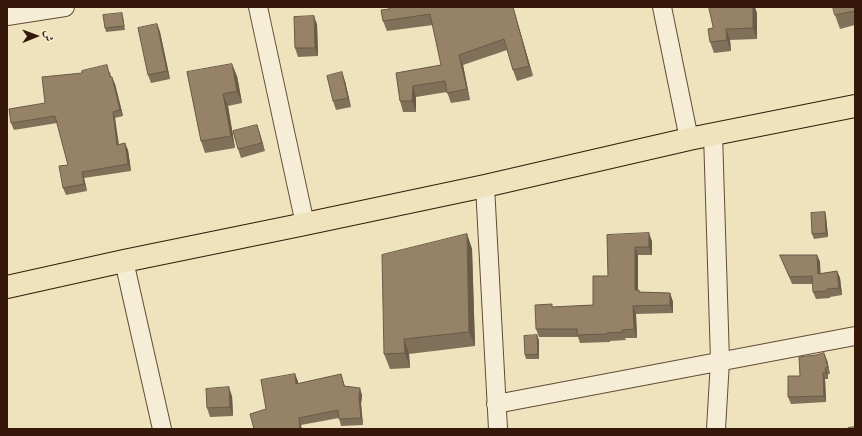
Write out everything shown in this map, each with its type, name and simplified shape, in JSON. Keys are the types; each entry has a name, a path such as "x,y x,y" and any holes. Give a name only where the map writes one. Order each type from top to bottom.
{"main road":[{"path":"7,286 485,186 689,139 855,106"}],"street":[{"path":"7,16 65,7"},
{"path":"258,7 305,224"},
{"path":"662,7 689,139"},
{"path":"713,134 720,361 716,429"},
{"path":"485,186 498,429"},
{"path":"124,261 162,429"},
{"path":"496,404 855,336"}],"building":[{"path":"389,7 513,7 529,66 513,70 504,39 459,55 467,89 447,93 445,81 413,86 412,101 400,101 396,73 441,65 430,14 383,21 381,10 389,9"},
{"path":"709,7 753,7 753,28 726,29 727,40 710,42 708,29 713,28"},
{"path":"833,7 855,7 855,11 835,15"},
{"path":"122,13 124,26 105,28 103,15"},
{"path":"314,16 315,48 295,48 294,17"},
{"path":"157,24 167,71 148,75 138,28"},
{"path":"232,64 237,91 223,94 231,136 201,141 187,72"},
{"path":"107,65 110,77 112,77 120,110 113,112 117,145 125,143 128,164 82,172 84,184 63,188 59,166 68,165 55,116 11,123 9,109 45,103 42,77 82,73 82,71"},
{"path":"342,72 348,98 333,101 327,76"},
{"path":"257,125 262,143 238,149 233,131"},
{"path":"825,212 826,233 812,234 811,213"},
{"path":"649,233 649,247 635,247 635,290 639,290 639,292 670,293 670,305 633,306 634,329 622,330 623,332 577,335 577,329 536,329 535,305 552,304 552,307 593,305 593,276 608,276 607,235"},
{"path":"467,234 469,332 404,339 405,353 384,354 382,255"},
{"path":"780,255 817,255 818,274 837,271 839,288 813,292 812,276 790,277"},
{"path":"537,335 538,354 525,355 524,336"},
{"path":"824,353 828,367 825,368 826,372 823,373 824,396 788,397 788,376 800,376 799,357"},
{"path":"295,374 296,384 341,374 344,386 360,388 359,397 361,418 339,419 338,410 299,418 300,429 254,429 250,414 266,409 261,380"},
{"path":"229,387 230,407 207,408 206,389"},
{"path":"855,427 855,429 848,429 848,428"}]}
